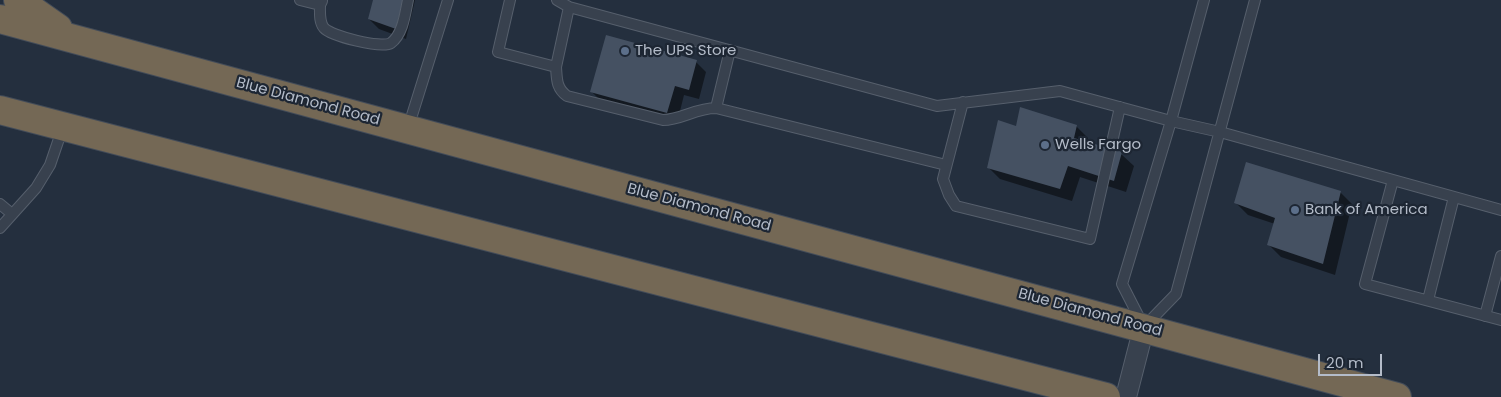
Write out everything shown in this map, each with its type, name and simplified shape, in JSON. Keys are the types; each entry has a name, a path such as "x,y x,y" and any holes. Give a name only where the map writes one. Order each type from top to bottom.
{"highway":[{"path":"18,0 73,39"},
{"name":"Blue Diamond Road","path":"0,19 1397,397"},
{"path":"0,110 1106,397"}],"street":[{"path":"1126,397 1144,328"}],"lane":[{"path":"300,0 321,3 320,20 323,27 331,34 381,45 392,42 399,34 408,0"},
{"path":"407,129 448,0"},
{"path":"510,0 498,52 556,67"},
{"path":"557,0 569,7 937,106 1060,91 1171,121 1220,132 1501,210"},
{"path":"1204,0 1171,121 1122,284 1144,328 1176,294 1255,0"},
{"path":"569,7 556,67 557,85 561,92 567,96 664,120 670,120 704,108 716,108 946,165"},
{"path":"716,108 730,50"},
{"path":"963,102 943,179 949,195 956,206 1090,239 1120,107"},
{"path":"0,228 36,188 50,165 64,126"},
{"path":"1393,180 1365,284 1501,320"},
{"path":"1428,300 1454,197"},
{"path":"0,204 12,214"},
{"path":"1485,316 1501,256"}],"building":[{"path":"373,0 403,0 396,29 368,19"},
{"path":"606,35 697,60 689,90 675,86 667,113 590,92"},
{"name":"Wells Fargo","path":"1020,107 1077,125 1074,138 1122,152 1114,181 1068,166 1060,189 987,168 998,120 1016,126"},
{"name":"Bank of America","path":"1246,162 1341,191 1323,264 1267,245 1275,218 1234,203"}],"place":[{"name":"The UPS Store","path":"625,51"},
{"name":"Wells Fargo","path":"1045,145"},
{"name":"Bank of America","path":"1295,210"}]}
